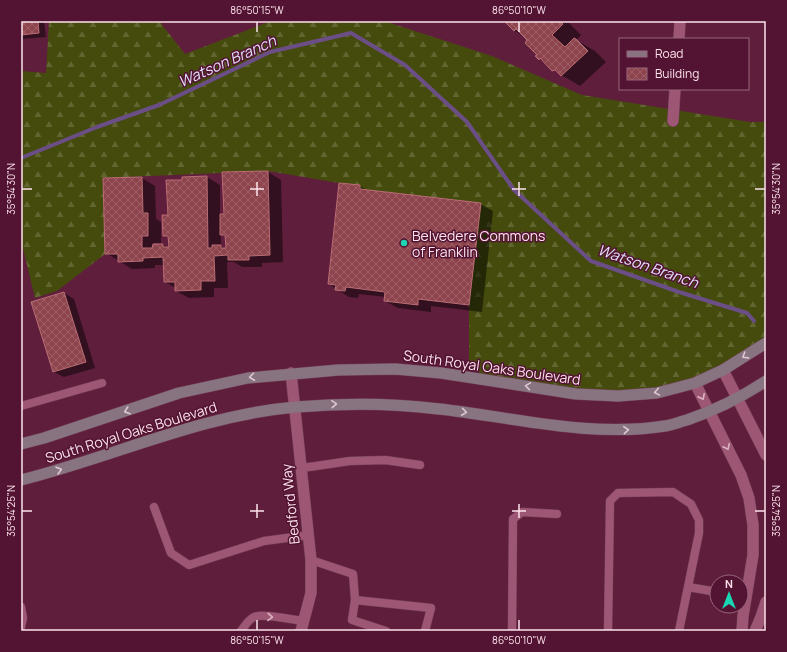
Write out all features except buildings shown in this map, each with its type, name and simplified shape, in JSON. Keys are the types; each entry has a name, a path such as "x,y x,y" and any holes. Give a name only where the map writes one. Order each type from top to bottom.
{"main road":[{"name":"South Royal Oaks Boulevard","path":"21,444 44,438 179,393 248,378 338,370 395,369 441,373 576,394 618,396 657,393 695,383 723,370 766,343"},
{"name":"South Royal Oaks Boulevard","path":"21,480 58,470 192,426 256,412 295,407 343,404 395,405 438,408 573,428 619,430 666,426 710,412 737,399 766,381"}],"street":[{"path":"678,38 680,21"},
{"path":"673,121 675,90"},
{"path":"723,370 766,456"},
{"name":"Bedford Way","path":"291,373 311,560 311,593 303,626"},
{"path":"695,383 741,475 749,498 753,525 753,554 748,574"},
{"path":"755,631 762,618 766,602"},
{"path":"742,614 742,631"}],"lane":[{"path":"21,406 102,384"},
{"path":"302,468 350,461 385,460 420,465"},
{"path":"608,631 610,501 618,493 673,492 692,504 699,520 699,533 679,631"},
{"path":"154,507 171,553 189,565 264,541 309,535"},
{"path":"512,631 513,519 522,512 557,514"},
{"path":"311,560 353,574 355,600 352,620 386,631"},
{"path":"688,587 709,591"},
{"path":"355,600 432,608 425,631"},
{"path":"21,607 23,618 21,627"},
{"path":"241,631 255,616 277,617 303,626"}],"green space":[{"path":"49,21 159,21 185,54 271,21 384,21 492,56 582,95 750,122 766,122 766,343 695,383 618,396 490,381 469,364 469,305 480,203 360,189 339,183 268,171 103,178 105,254 57,291 35,298 21,240 21,71 46,73"}],"waterway":[{"name":"Watson Branch","path":"21,158 97,127 159,105 270,52 351,33 405,65 467,122 514,190 591,261 679,292 747,313 754,321"}],"place":[{"name":"Belvedere Commons of Franklin","path":"404,243"}]}
